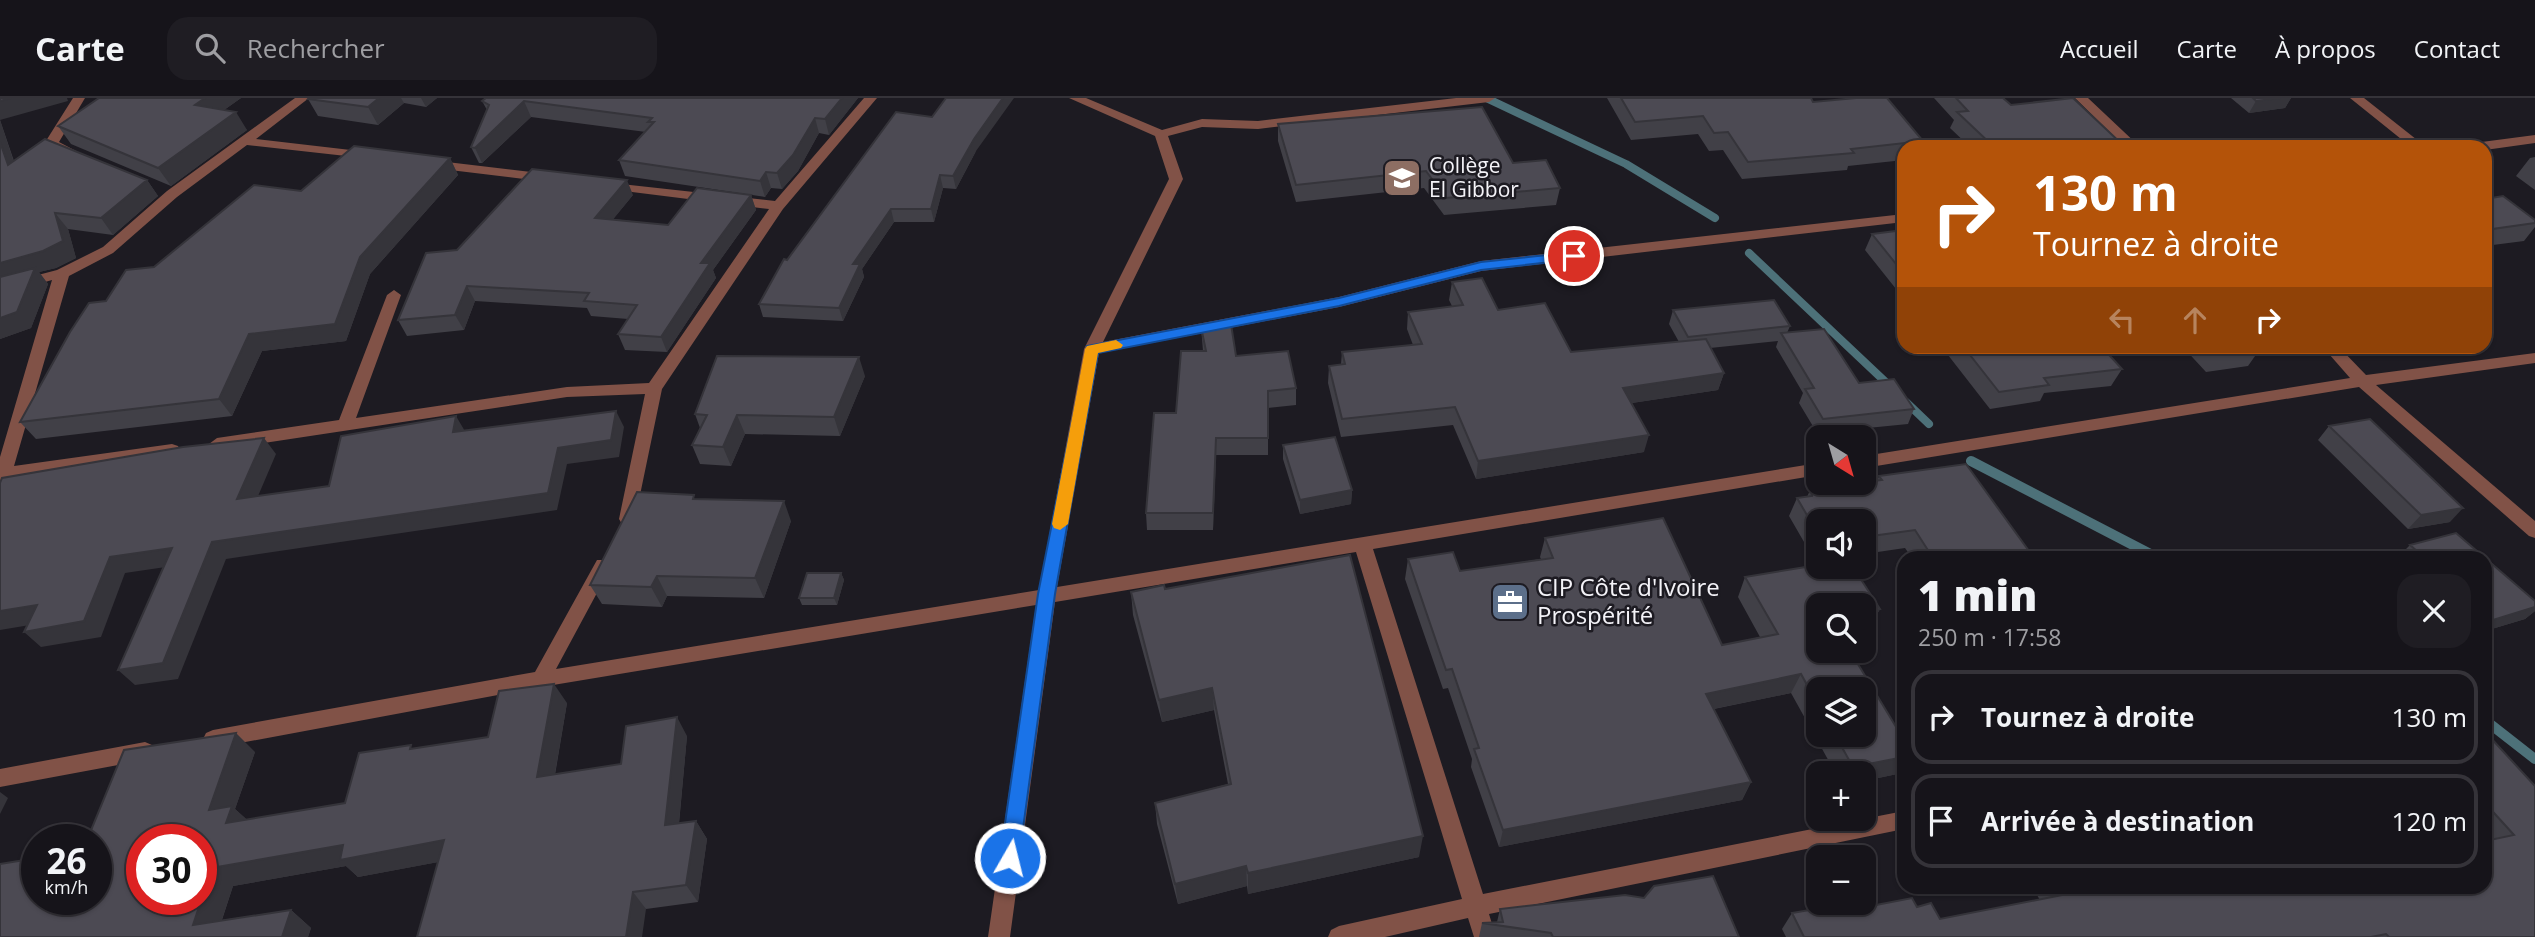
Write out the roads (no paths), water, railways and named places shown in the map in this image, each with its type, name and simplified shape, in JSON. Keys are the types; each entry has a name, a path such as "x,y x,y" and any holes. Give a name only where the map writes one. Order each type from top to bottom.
{"street":[{"path":"79,98 51,144 87,159"},
{"path":"0,290 62,273 108,250 166,191 244,141 303,98"},
{"path":"541,679 632,513 654,388 778,206 871,98"},
{"path":"1075,98 1161,134 1202,123 1258,125 1489,98"},
{"path":"2081,98 2126,140"},
{"path":"2356,98 2410,140"},
{"path":"999,937 1047,594 1092,349 1176,179 1161,134"},
{"path":"2492,145 2535,139"},
{"path":"244,141 381,158"},
{"path":"422,163 559,179"},
{"path":"600,184 778,206"},
{"path":"1092,349 1339,302 1481,266 1897,219"},
{"path":"62,273 3,480 567,392 654,388"},
{"path":"345,426 394,295"},
{"path":"2337,354 2362,381 2535,531"},
{"path":"1876,460 2362,381 2535,358"},
{"path":"189,743 541,679 1047,594 1806,472"},
{"path":"1363,544 1485,937"},
{"path":"0,778 162,748"},
{"path":"1339,937 1476,906 1897,821"}],"waterway":[{"path":"1486,98 1626,164 1715,218"},
{"path":"1749,253 1893,389"},
{"path":"1906,402 1929,424"},
{"path":"1971,461 2145,551"},
{"path":"2492,725 2535,759"}],"place":[{"name":"Collège El Gibbor","path":"1402,178"},
{"name":"CIP Côte d'Ivoire Prospérité","path":"1510,602"}]}
